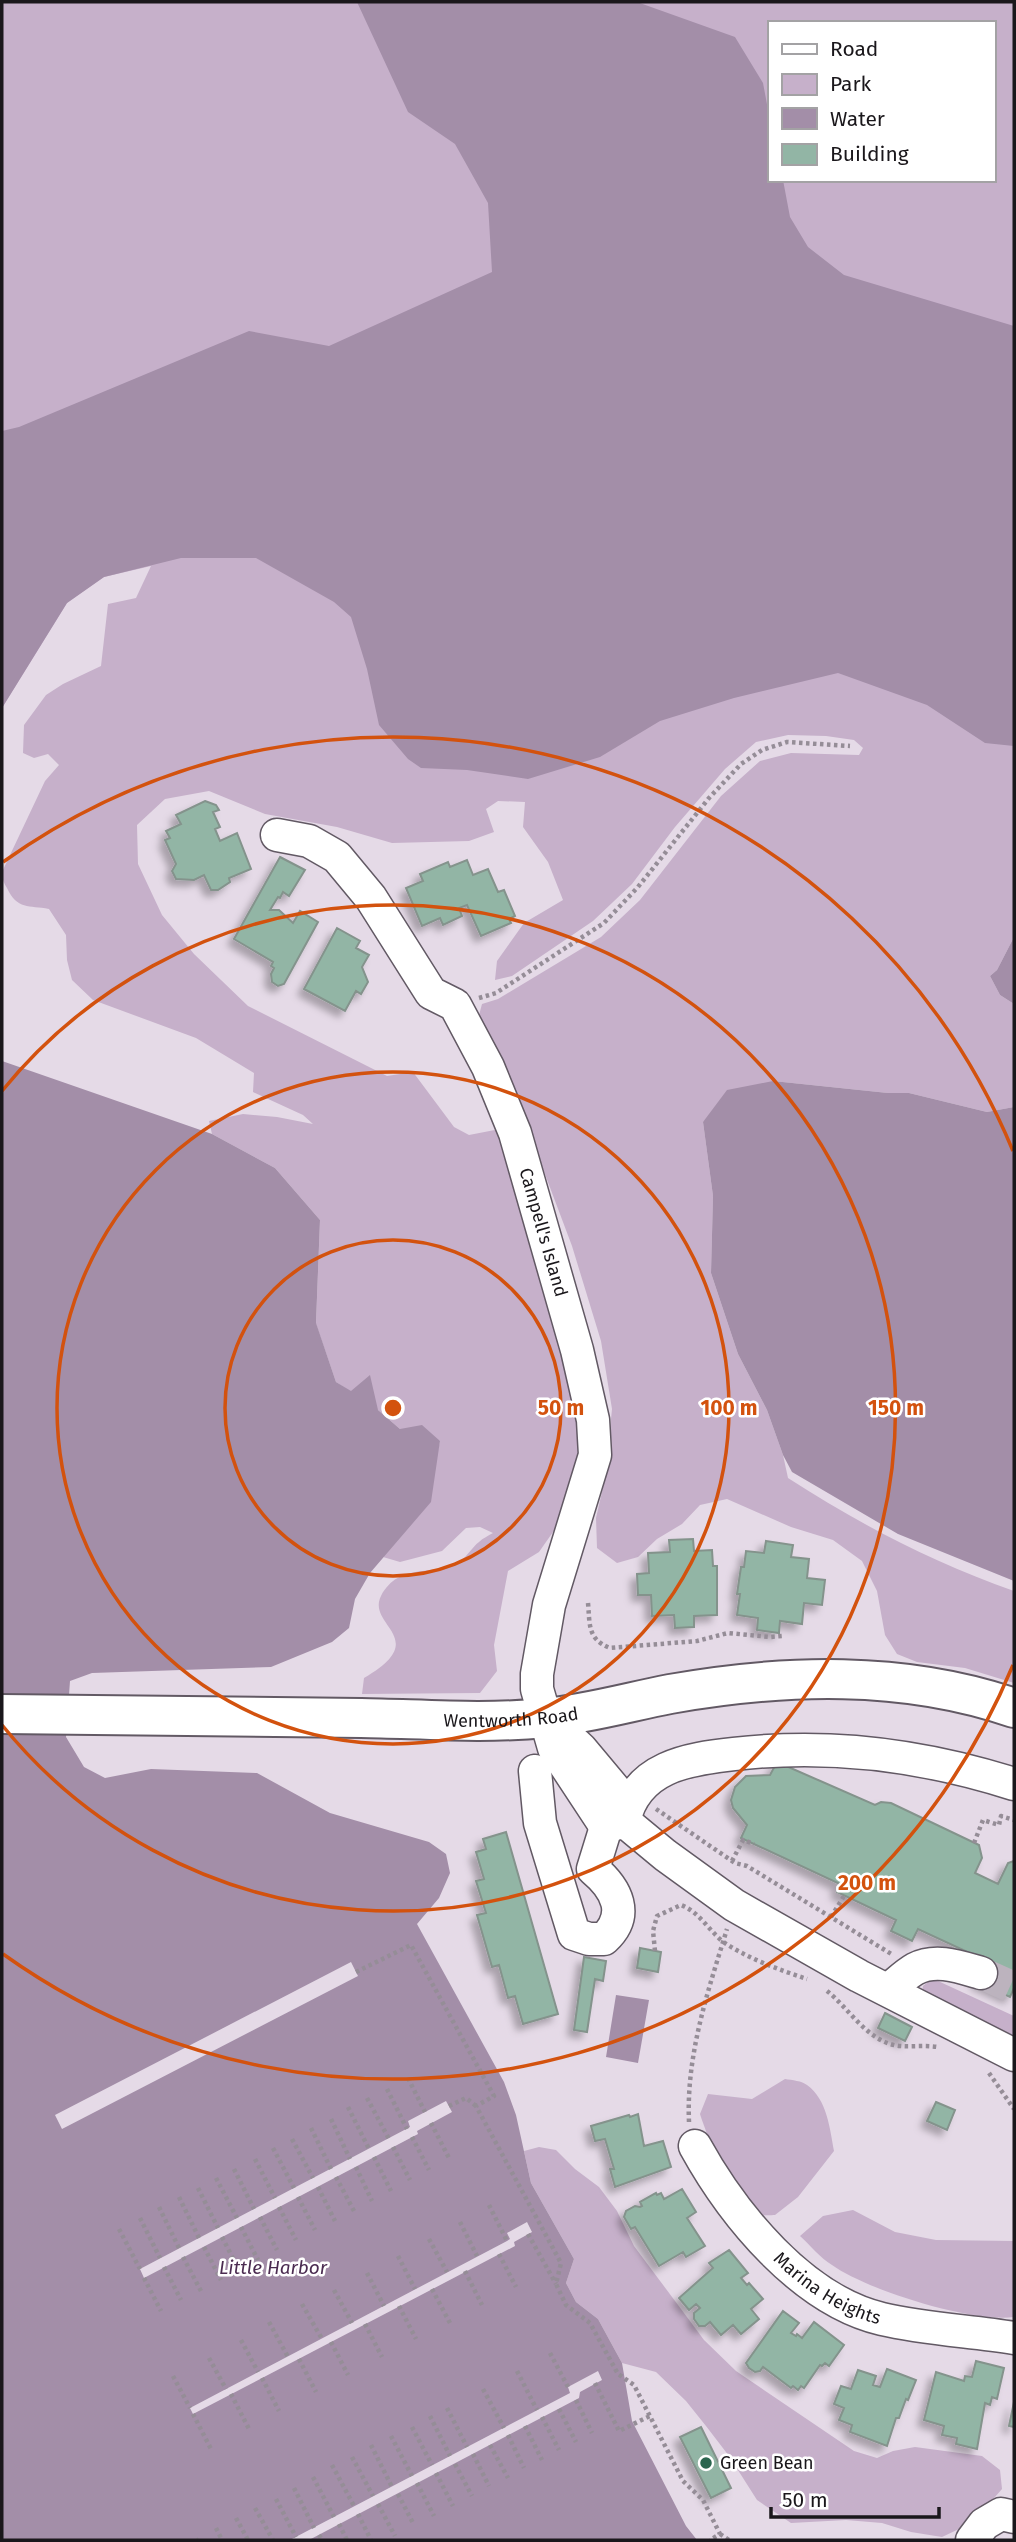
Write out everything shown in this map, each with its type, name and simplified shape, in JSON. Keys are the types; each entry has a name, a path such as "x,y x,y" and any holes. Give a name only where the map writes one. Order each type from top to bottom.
{"main road":[{"name":"Wentworth Road","path":"2,1714 449,1720 547,1718 746,1682 798,1678 902,1683 954,1692 1014,1708"}],"street":[{"name":"Campell's Island","path":"277,835 309,841 337,857 371,898 431,993 455,1005 488,1067 515,1133 577,1350 593,1420 595,1455 545,1621 537,1689 547,1718"},
{"path":"547,1718 581,1749 623,1812 665,1855 734,1905 888,1990 1014,2055"},
{"path":"562,1893 573,1891 582,1885 623,1812 650,1779 677,1763 693,1758 805,1749 867,1752 924,1762 1014,1784"},
{"path":"535,1771 540,1823 574,1934 589,1939 604,1939 614,1929 617,1901 613,1889 593,1869"},
{"path":"888,1990 915,1969 928,1965 946,1963 981,1973"},
{"name":"Marina Heights","path":"695,2146 738,2212 786,2263 826,2294 880,2318 1014,2338"},
{"path":"972,2540 984,2524 1008,2516"}],"path":[{"path":"455,1005 496,993 604,923 638,887 709,798 741,764 762,750 787,742 850,746"},
{"path":"588,1603 592,1635 598,1643 610,1648 697,1641 728,1633 782,1636"},
{"path":"623,1812 747,1866 895,1956"},
{"path":"974,1843 983,1820 999,1825 1002,1816 1014,1820"},
{"path":"732,1861 743,1840 754,1844"},
{"path":"831,1917 844,1896"},
{"path":"655,1951 653,1931 657,1916 681,1905 692,1909 723,1941 765,1963 807,1979 829,1992 872,2034 888,2043 898,2046 940,2047"},
{"path":"695,2146 689,2126 689,2107 698,2021 734,1905"},
{"path":"356,1972 411,1945 494,2096 476,2106"},
{"path":"888,2043 892,2035"},
{"path":"982,2068 998,2083 1014,2109"},
{"path":"408,2078 425,2112"},
{"path":"387,2089 407,2129"},
{"path":"367,2098 388,2139"},
{"path":"449,2106 466,2098 476,2106 561,2263 556,2284"},
{"path":"348,2107 369,2148"},
{"path":"331,2119 351,2159"},
{"path":"431,2123 450,2160"},
{"path":"311,2128 331,2169"},
{"path":"412,2137 429,2170"},
{"path":"292,2139 313,2178"},
{"path":"393,2147 410,2180"},
{"path":"273,2148 294,2188"},
{"path":"374,2157 391,2191"},
{"path":"255,2159 275,2198"},
{"path":"356,2167 372,2201"},
{"path":"234,2169 254,2209"},
{"path":"336,2177 354,2211"},
{"path":"216,2178 237,2218"},
{"path":"318,2187 335,2221"},
{"path":"198,2188 218,2228"},
{"path":"179,2197 199,2238"},
{"path":"298,2197 315,2230"},
{"path":"489,2205 507,2241"},
{"path":"159,2207 179,2248"},
{"path":"279,2207 296,2240"},
{"path":"260,2217 277,2250"},
{"path":"140,2218 160,2258"},
{"path":"460,2222 477,2256"},
{"path":"241,2227 258,2260"},
{"path":"120,2229 140,2269"},
{"path":"528,2234 566,2305 590,2323 618,2374 634,2385 683,2481 703,2500 720,2534 729,2540"},
{"path":"222,2237 239,2270"},
{"path":"429,2239 447,2272"},
{"path":"204,2246 221,2280"},
{"path":"499,2254 516,2287"},
{"path":"398,2256 415,2289"},
{"path":"183,2257 201,2291"},
{"path":"164,2267 181,2300"},
{"path":"465,2271 482,2305"},
{"path":"367,2273 384,2306"},
{"path":"144,2278 161,2311"},
{"path":"432,2289 450,2323"},
{"path":"334,2290 352,2323"},
{"path":"302,2304 322,2339"},
{"path":"399,2306 416,2339"},
{"path":"269,2322 288,2357"},
{"path":"365,2324 382,2357"},
{"path":"241,2340 258,2372"},
{"path":"331,2342 348,2375"},
{"path":"550,2353 568,2387"},
{"path":"209,2358 226,2389"},
{"path":"299,2359 316,2392"},
{"path":"517,2371 537,2410"},
{"path":"173,2376 190,2408"},
{"path":"262,2378 279,2411"},
{"path":"595,2384 619,2431 650,2416"},
{"path":"483,2389 504,2428"},
{"path":"231,2395 249,2429"},
{"path":"576,2400 593,2433"},
{"path":"447,2408 467,2447"},
{"path":"559,2409 576,2442"},
{"path":"193,2414 211,2449"},
{"path":"430,2416 450,2456"},
{"path":"542,2417 559,2449"},
{"path":"525,2426 542,2460"},
{"path":"412,2427 432,2465"},
{"path":"508,2435 524,2469"},
{"path":"391,2436 412,2476"},
{"path":"371,2445 392,2487"},
{"path":"490,2445 508,2478"},
{"path":"472,2454 489,2486"},
{"path":"352,2457 373,2496"},
{"path":"454,2464 472,2496"},
{"path":"332,2465 354,2506"},
{"path":"436,2473 453,2506"},
{"path":"313,2477 334,2517"},
{"path":"417,2483 434,2516"},
{"path":"294,2488 314,2528"},
{"path":"398,2494 414,2525"},
{"path":"276,2499 296,2537"},
{"path":"378,2504 395,2536"},
{"path":"255,2508 272,2540"},
{"path":"358,2514 371,2540"},
{"path":"236,2518 248,2540"},
{"path":"339,2524 347,2540"},
{"path":"216,2528 222,2540"},
{"path":"710,2540 720,2534"}],"green space":[{"path":"2,2 1014,2 1014,937 997,970 990,976 1000,995 1014,1004 1014,1107 987,1112 909,1093 773,1081 703,1122 713,1196 711,1273 738,1354 767,1410 788,1478 898,1541 955,1568 1014,1591 1014,1683 965,1668 917,1662 897,1654 885,1635 877,1591 862,1561 833,1540 791,1527 727,1499 700,1505 682,1524 657,1539 638,1557 617,1563 597,1548 596,1518 605,1479 612,1409 601,1341 572,1246 522,1113 478,1019 482,1004 498,999 601,937 640,900 721,796 760,761 791,753 859,755 863,748 854,740 826,736 788,735 756,742 725,769 675,827 632,884 593,921 512,976 495,980 497,961 524,923 563,900 548,862 523,827 525,802 498,801 486,809 494,832 469,841 392,843 337,827 265,814 209,791 165,799 137,825 138,864 162,915 194,954 248,1006 387,1076 413,1072 454,1127 469,1135 500,1129 584,1433 560,1522 539,1552 508,1571 494,1645 497,1671 480,1693 362,1694 364,1678 394,1653 396,1642 379,1606 381,1596 389,1585 407,1574 439,1569 460,1561 474,1546 493,1533 480,1527 466,1528 442,1551 400,1562 383,1557 419,1503 432,1473 440,1441 400,1429 378,1410 336,1382 316,1324 320,1220 275,1168 212,1134 209,1121 243,1114 313,1124 303,1115 253,1092 254,1073 196,1038 93,1000 72,980 67,960 66,935 49,909 19,903 4,883 2,872 45,781 59,765 48,754 34,758 23,753 24,725 46,695 101,666 108,604 136,598 151,566 104,577 67,603 2,708"},
{"path":"929,1981 938,1981 1014,2016 1014,2042 922,1994 923,1986"},
{"path":"785,2079 805,2084 819,2098 826,2115 834,2151 798,2197 775,2215 763,2215 750,2208 731,2185 700,2114 708,2094 752,2099"},
{"path":"539,2147 556,2150 599,2187 617,2211 634,2246 704,2340 736,2371 854,2451 877,2458 893,2451 915,2447 982,2456 1000,2470 1002,2489 987,2506 969,2515 959,2529 942,2537 911,2532 882,2523 846,2520 791,2523 757,2500 729,2456 686,2401 656,2372 622,2363 598,2319 576,2302 566,2283 574,2259 531,2183 524,2151"},
{"path":"853,2210 895,2232 936,2240 1014,2241 1014,2317 996,2318 947,2310 869,2285 832,2265 800,2236 823,2216"}],"water":[{"path":"357,2 637,2 735,37 763,83 768,110 768,182 783,182 790,217 808,247 844,275 1014,326 1014,746 985,743 927,705 838,673 734,698 660,721 600,757 528,779 467,770 421,768 408,759 379,725 367,669 351,617 334,602 256,558 181,558 104,577 67,603 2,708 2,431 19,427 249,331 329,346 492,272 488,203 455,144 408,112"},
{"path":"1014,937 1014,1004 1000,995 990,976 997,970"},
{"name":"Little Harbor","path":"2,1061 212,1134 275,1168 320,1220 316,1323 336,1382 351,1391 370,1375 378,1410 400,1429 422,1425 440,1441 431,1502 370,1573 355,1599 349,1628 332,1642 271,1667 92,1673 70,1681 66,1737 84,1767 105,1778 151,1769 257,1773 330,1813 429,1842 446,1854 450,1873 439,1898 417,1924 504,2082 516,2115 531,2183 574,2259 566,2283 576,2302 598,2319 622,2363 632,2421 686,2526 697,2540 2,2540"},
{"path":"773,1081 909,1093 987,1112 1014,1107 1014,1581 898,1534 792,1472 783,1455 767,1410 738,1354 711,1273 713,1196 703,1122 727,1090"},
{"path":"616,1995 649,2000 638,2063 606,2057"}],"pier":[{"path":"351,1962 358,1976 62,2129 55,2115"},
{"path":"446,2101 452,2112 417,2131 418,2134 144,2278 140,2269 410,2127 408,2121"},
{"path":"527,2222 532,2232 514,2242 515,2246 193,2414 190,2408 507,2241 510,2239 507,2233"},
{"path":"598,2371 602,2380 580,2392 579,2398 309,2540 290,2540 570,2393 568,2387"}],"building":[{"path":"205,801 216,805 219,810 213,812 220,827 215,829 220,841 237,833 251,869 229,878 230,882 218,890 211,890 204,875 194,880 176,879 172,871 176,864 165,840 170,838 166,831 181,824 176,815"},
{"path":"280,857 305,870 289,896 283,892 270,910 279,910 293,923 300,911 318,922 284,984 278,986 272,982 273,962 234,939"},
{"path":"467,860 473,875 488,869 498,892 504,890 515,916 509,919 511,923 481,936 467,905 459,908 462,916 443,925 440,918 422,926 406,888 423,881 420,874 448,862 450,867"},
{"path":"337,928 360,941 356,948 369,955 362,967 368,982 361,994 356,991 345,1011 304,989"},
{"path":"693,1539 694,1551 712,1550 713,1566 717,1566 717,1615 694,1616 694,1627 675,1628 674,1615 652,1616 651,1595 638,1595 637,1574 649,1573 648,1553 670,1552 669,1540"},
{"path":"766,1541 793,1545 791,1557 809,1559 807,1578 825,1580 822,1605 804,1603 802,1624 780,1621 779,1633 757,1630 758,1618 737,1615 740,1594 737,1594 746,1551 764,1553"},
{"path":"777,1762 875,1805 881,1802 891,1803 979,1845 982,1858 975,1873 998,1884 1008,1863 1014,1861 1014,1988 1010,1997 977,1982 987,1961 918,1929 912,1941 891,1931 896,1920 837,1892 840,1884 741,1838 747,1825 733,1808 731,1800 735,1787 746,1776 770,1775"},
{"path":"506,1832 558,2014 523,2024 515,1996 508,1998 499,1965 492,1967 477,1915 486,1913 476,1881 484,1879 476,1852 486,1849 483,1839"},
{"path":"640,1948 661,1952 658,1972 637,1968"},
{"path":"584,1957 606,1961 603,1981 595,1979 587,2032 574,2030"},
{"path":"885,2013 912,2027 905,2041 878,2028"},
{"path":"936,2102 955,2110 947,2130 927,2121"},
{"path":"638,2114 644,2146 663,2141 671,2167 615,2187 610,2169 614,2169 605,2139 595,2141 591,2126"},
{"path":"682,2189 696,2212 687,2218 705,2246 686,2257 683,2252 659,2266 635,2227 631,2229 624,2217 626,2211 642,2206 640,2202 656,2193 661,2193 664,2199"},
{"path":"729,2250 748,2273 741,2278 763,2299 751,2309 759,2319 741,2334 733,2325 721,2335 710,2322 699,2326 694,2319 694,2313 700,2308 696,2304 689,2310 679,2298 713,2268 709,2263"},
{"path":"783,2311 799,2323 791,2333 796,2336 797,2334 802,2338 814,2322 844,2345 829,2366 825,2363 820,2365 804,2388 801,2386 798,2390 793,2386 791,2388 763,2367 755,2372 746,2363"},
{"path":"976,2361 1004,2368 997,2399 992,2397 990,2405 985,2403 977,2449 956,2444 957,2438 942,2435 944,2426 924,2420 936,2372 964,2381 965,2376 972,2377"},
{"path":"887,2369 916,2380 899,2418 896,2418 887,2446 850,2432 852,2425 839,2420 844,2408 834,2404 841,2386 851,2389 858,2370 876,2376 873,2385 880,2387"},
{"path":"1014,2402 1014,2427 1009,2426"},
{"name":"Green Bean","path":"701,2427 731,2488 711,2498 680,2437"}],"tunnel":[{"path":"981,1973 1014,1988"}],"place":[{"name":"Green Bean","path":"706,2463"}]}
